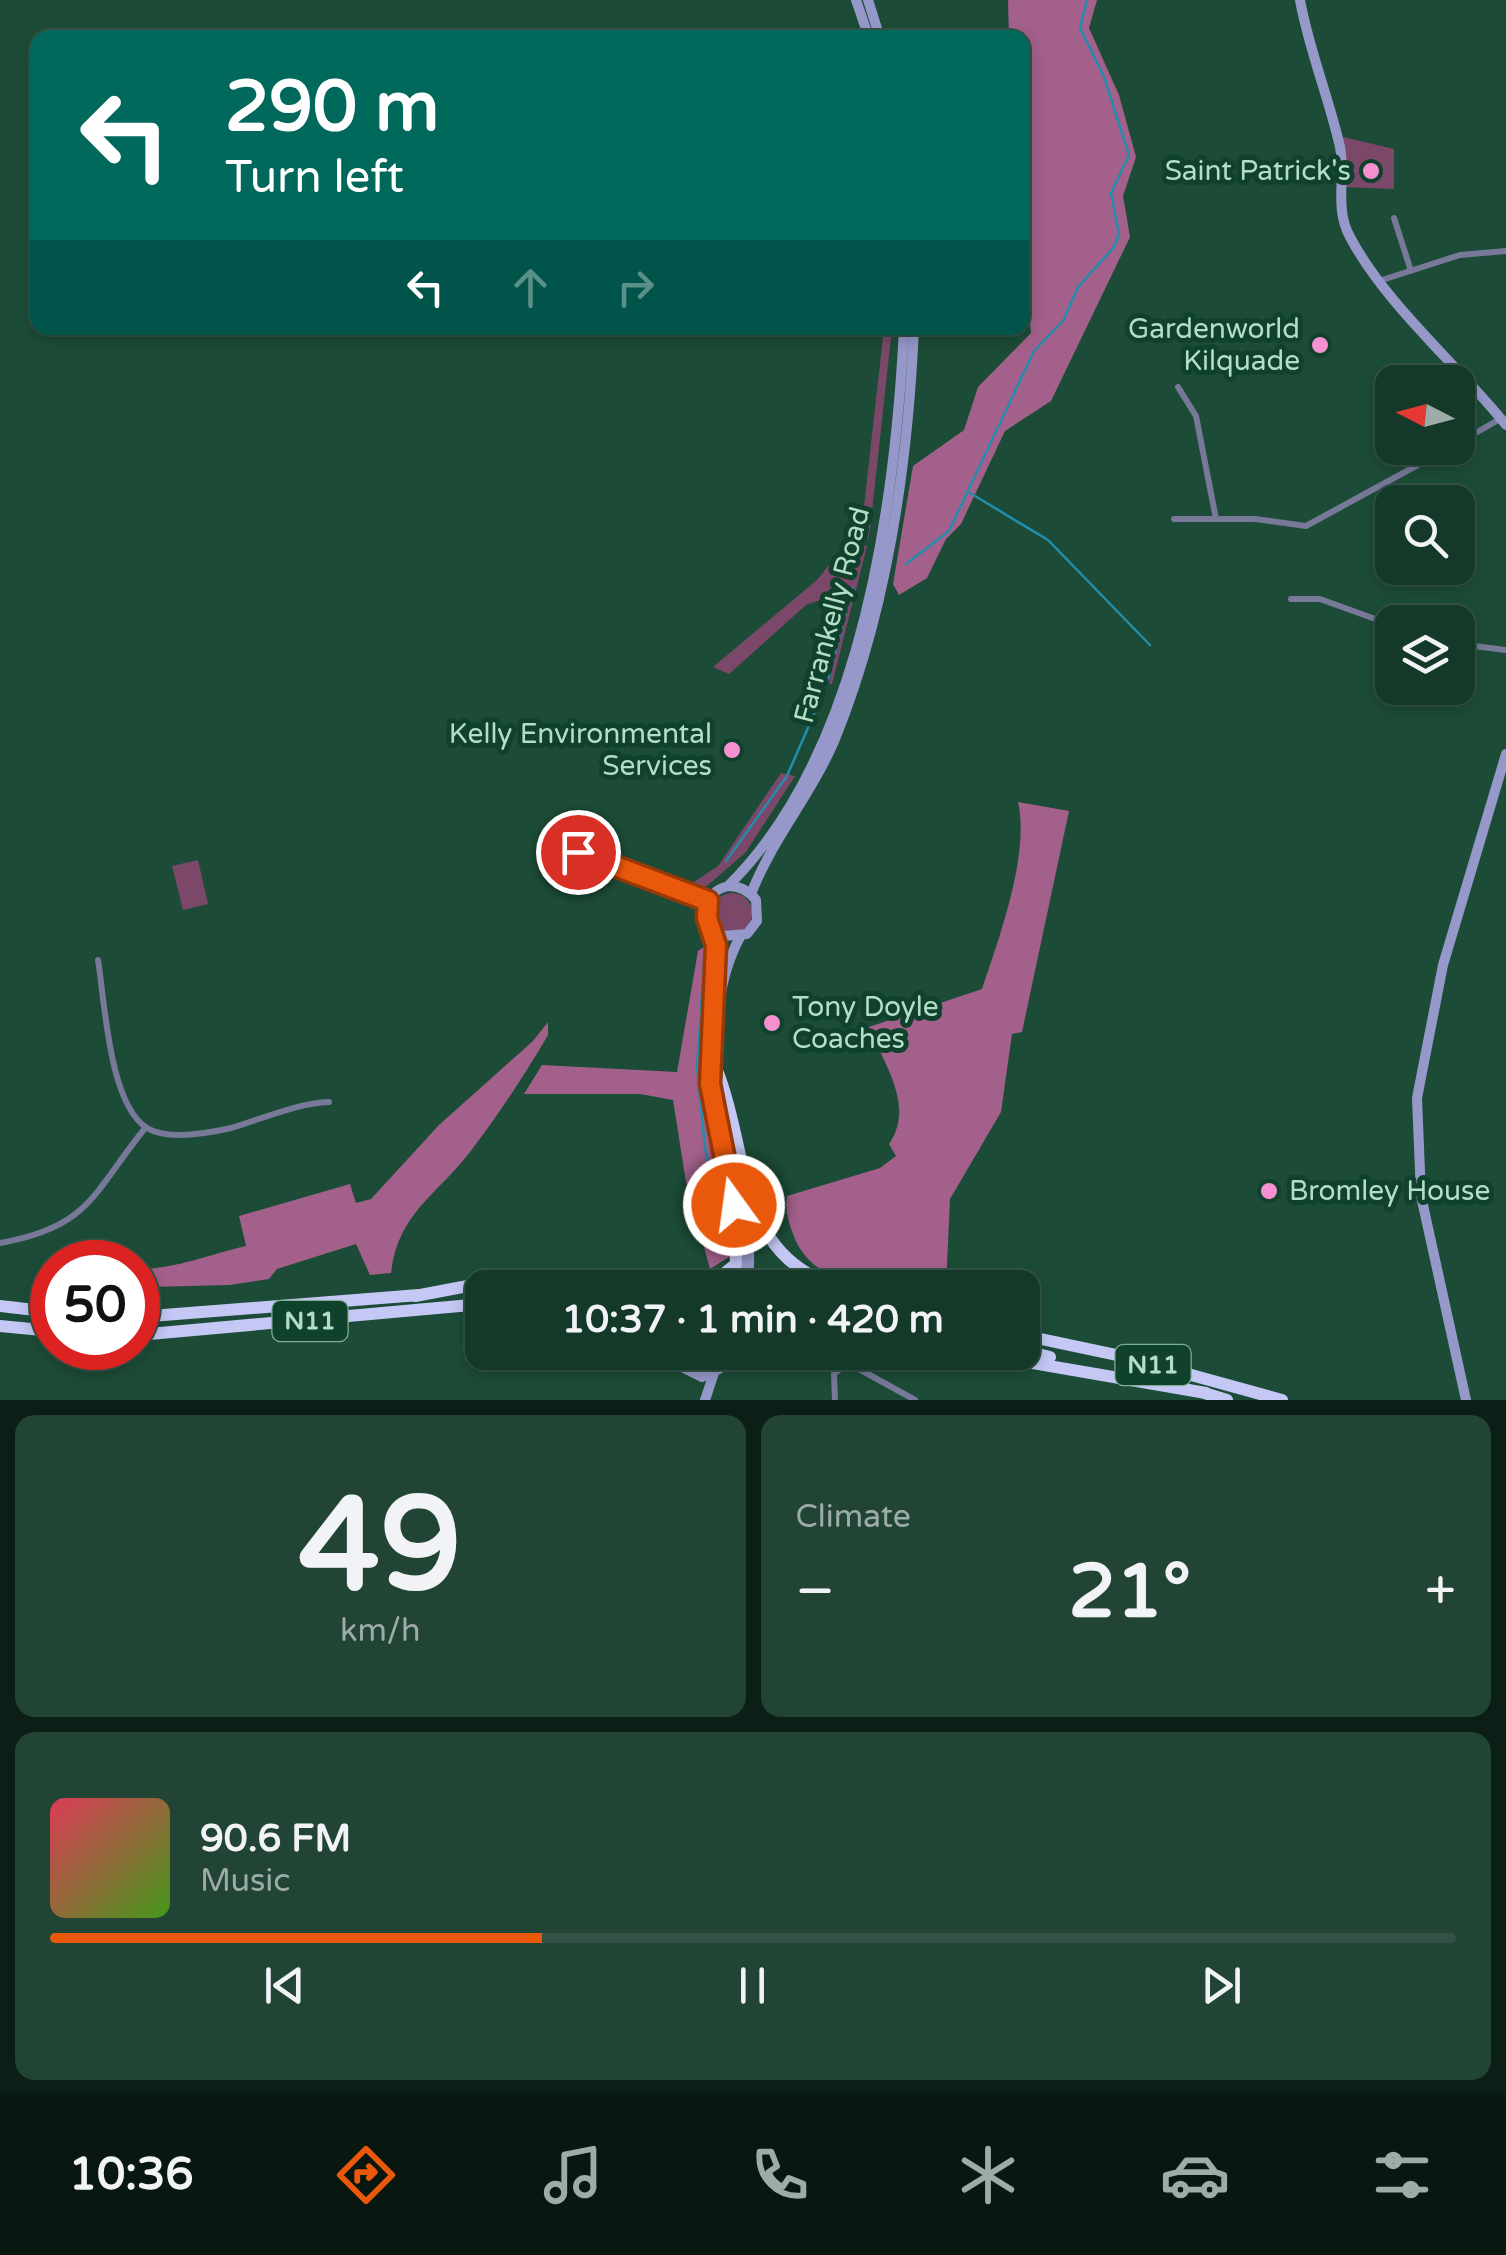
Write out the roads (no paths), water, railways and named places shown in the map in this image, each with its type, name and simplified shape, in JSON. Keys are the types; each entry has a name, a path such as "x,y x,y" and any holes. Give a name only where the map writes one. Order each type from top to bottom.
{"highway":[{"path":"718,1073 758,1222 789,1258 811,1270"},
{"name":"N11","path":"414,1296 473,1285 574,1279 716,1280 736,1264 734,1205"},
{"name":"N11","path":"160,1315 465,1292"},
{"path":"0,1306 30,1309"},
{"name":"N11","path":"160,1333 465,1306"},
{"name":"N11","path":"336,1319 465,1314"},
{"path":"0,1326 30,1329"},
{"name":"N11","path":"1040,1337 1282,1400"},
{"name":"N11","path":"1040,1354 1227,1400"},
{"name":"N11","path":"1040,1364 1206,1393"}],"main road":[{"path":"856,0 866,30"},
{"path":"868,0 877,30"},
{"path":"1300,0 1319,85 1340,146 1342,220 1382,280 1504,422"},
{"name":"Farrankelly Road","path":"728,886 758,854 800,788 841,691 884,512 903,335"},
{"name":"Farrankelly Road","path":"752,894 760,871 804,803 852,690 895,513 913,335"},
{"path":"1466,1400 1421,1196 1417,1098 1442,965 1506,754"},
{"path":"739,1270 742,1253 710,1084 716,945 708,901 728,886 752,894 758,907 757,922 740,937 726,966 718,1073 722,1116 748,1238 745,1270"},
{"path":"710,925 722,936 740,937"},
{"path":"687,1370 696,1376 704,1400"},
{"path":"704,1400 716,1370"},
{"path":"696,1376 714,1373"}],"street":[{"path":"1394,218 1411,271"},
{"path":"1382,280 1460,254 1506,251"},
{"path":"1178,387 1196,416 1216,519"},
{"path":"1475,435 1504,422"},
{"path":"1174,520 1306,526 1419,465"},
{"path":"1292,599 1320,599 1375,619"},
{"path":"1475,646 1506,650"},
{"path":"578,852 708,901"},
{"path":"98,960 111,1050 126,1103 146,1127 170,1134 209,1132 329,1102"},
{"path":"0,1243 62,1228 105,1183 146,1127"},
{"path":"835,1400 834,1374 848,1363 915,1400"}],"waterway":[{"path":"906,564 949,531 1034,351 1063,321 1078,287 1114,247 1119,234 1111,193 1129,155 1104,77 1080,28 1087,0"},
{"path":"970,493 1048,540 1150,645"},
{"path":"828,680 852,588"},
{"path":"726,861 787,776 824,691"},
{"path":"705,949 697,1067 705,1148 723,1224"}],"place":[{"name":"Saint Patrick's","path":"1371,171"},
{"name":"Gardenworld Kilquade","path":"1320,345"},
{"name":"Kelly Environmental Services","path":"732,750"},
{"name":"Tony Doyle Coaches","path":"772,1023"},
{"name":"Bromley House","path":"1269,1191"}]}
